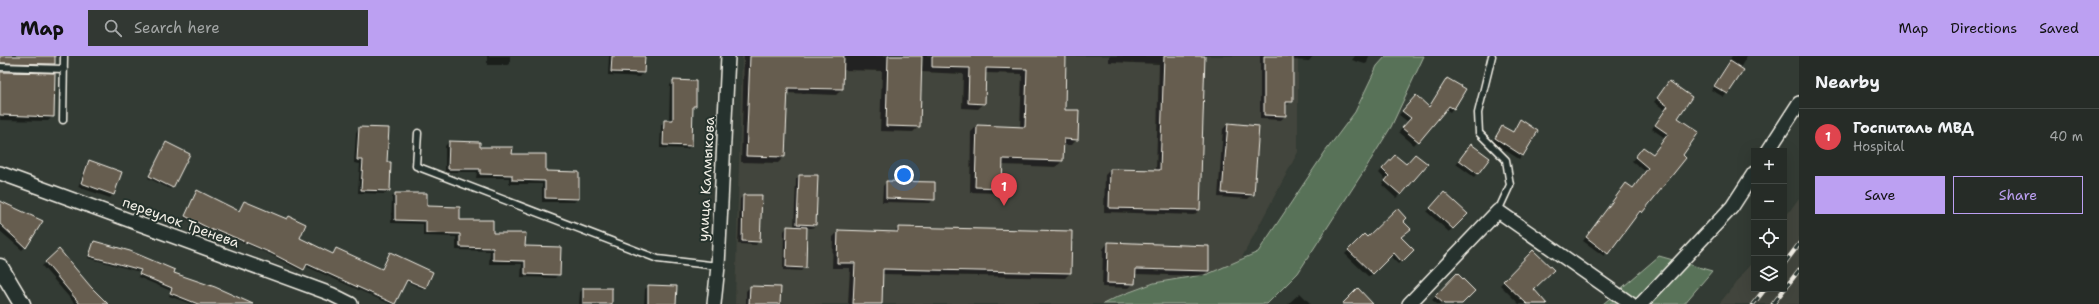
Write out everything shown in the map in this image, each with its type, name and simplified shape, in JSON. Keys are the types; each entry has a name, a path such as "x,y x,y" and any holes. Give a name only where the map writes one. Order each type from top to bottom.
{"street":[{"name":"улица Калмыкова","path":"714,304 718,266 728,56"},
{"path":"1770,148 1799,103"},
{"name":"переулок Тренева","path":"0,173 331,294 351,304"},
{"path":"1641,304 1732,207 1751,178"},
{"path":"1409,304 1498,211 1631,304"},
{"path":"0,267 22,304"}],"lane":[{"path":"63,120 64,56"},
{"path":"1492,56 1478,113 1479,133 1506,160 1510,185 1498,211"},
{"path":"0,67 64,69"},
{"path":"418,133 416,166 658,259 718,266"}],"shaded area":[{"path":"742,56 1298,56 1298,152 1240,261 1208,275 1154,283 1119,296 1103,304 735,304"},
{"path":"1799,198 1799,304 1719,304 1751,264 1751,292 1787,292 1787,215"}],"green space":[{"path":"1386,56 1424,56 1391,127 1367,166 1298,273 1267,304 1103,304 1119,296 1154,283 1208,274 1258,252 1325,152 1355,112 1377,66"},
{"path":"1659,256 1712,271 1684,304 1603,304"}],"building":[{"path":"0,56 55,56 55,64 0,63"},
{"path":"612,56 645,56 644,73 611,72"},
{"path":"750,56 844,56 843,89 788,88 785,157 746,156"},
{"path":"888,56 922,56 920,127 886,126"},
{"path":"932,56 1066,56 1065,110 1079,110 1078,140 1064,139 1063,161 1003,159 1002,188 975,187 977,125 1025,127 1027,69 986,68 985,104 968,103 969,68 932,67"},
{"path":"1164,56 1205,56 1200,210 1109,208 1110,169 1160,170"},
{"path":"1264,56 1293,56 1293,102 1286,102 1286,116 1264,115"},
{"path":"1730,61 1744,70 1728,94 1714,86"},
{"path":"0,72 55,73 54,117 0,115"},
{"path":"1447,78 1466,89 1454,109 1449,106 1419,142 1402,128 1411,118 1402,111 1416,95 1429,107"},
{"path":"673,80 696,81 696,106 693,106 692,146 663,145 664,120 673,120"},
{"path":"1669,81 1692,97 1678,118 1699,132 1683,155 1686,158 1642,213 1640,211 1608,254 1586,237 1626,183 1633,188 1648,168 1635,157 1643,147 1653,154 1668,134 1655,125 1668,106 1657,98"},
{"path":"1520,119 1538,131 1523,156 1495,138 1502,126 1513,132"},
{"path":"1228,123 1259,126 1254,195 1222,193"},
{"path":"359,127 389,128 387,162 391,162 390,191 361,190 363,160 357,160"},
{"path":"449,141 480,142 480,147 513,147 512,154 546,154 546,171 579,172 579,199 545,198 545,181 512,180 512,175 480,174 480,169 448,169"},
{"path":"166,142 190,154 173,188 149,176"},
{"path":"1471,144 1490,158 1478,174 1459,160"},
{"path":"1415,154 1428,164 1401,195 1385,181 1389,176 1382,169 1395,155 1406,164"},
{"path":"89,160 122,172 114,195 81,183"},
{"path":"799,175 818,175 816,225 797,224"},
{"path":"886,181 935,182 935,200 886,198"},
{"path":"197,190 239,211 244,201 287,219 289,216 306,224 300,238 333,254 336,248 382,269 390,252 433,272 426,288 407,280 395,304 307,264 304,270 271,253 215,229 214,231 185,216"},
{"path":"1444,192 1468,214 1453,229 1430,208"},
{"path":"395,193 427,193 427,206 460,207 460,220 493,220 493,233 526,233 525,246 561,247 560,275 525,274 525,261 493,260 493,248 460,247 460,234 426,233 426,221 395,220"},
{"path":"743,195 762,195 760,242 742,241"},
{"path":"0,201 43,221 26,248 0,224"},
{"path":"1397,208 1406,218 1403,221 1411,229 1401,237 1414,250 1402,262 1394,253 1373,274 1348,250 1364,234 1367,237"},
{"path":"787,226 807,227 806,268 786,267"},
{"path":"898,227 1072,231 1071,273 883,269 882,304 853,304 855,263 837,263 838,230 898,232"},
{"path":"94,241 130,251 175,270 174,273 215,287 253,304 198,304 170,293 172,288 139,274 141,270 89,256"},
{"path":"1108,242 1209,246 1209,271 1136,269 1135,284 1107,283"},
{"path":"59,249 91,287 108,304 80,304 45,262"},
{"path":"1533,250 1554,270 1534,289 1547,304 1527,304 1503,281"},
{"path":"1457,273 1475,291 1462,304 1444,304 1435,296"},
{"path":"648,285 677,286 676,304 648,304"},
{"path":"750,286 781,287 780,304 749,304"},
{"path":"583,288 612,288 612,304 583,304"},
{"path":"1358,288 1373,304 1342,304"}],"railway":[{"path":"1787,260 1799,244"},
{"path":"1773,304 1799,270"},
{"path":"1753,304 1763,292"}],"place":[{"name":"Госпиталь МВД","path":"1004,206"}]}
